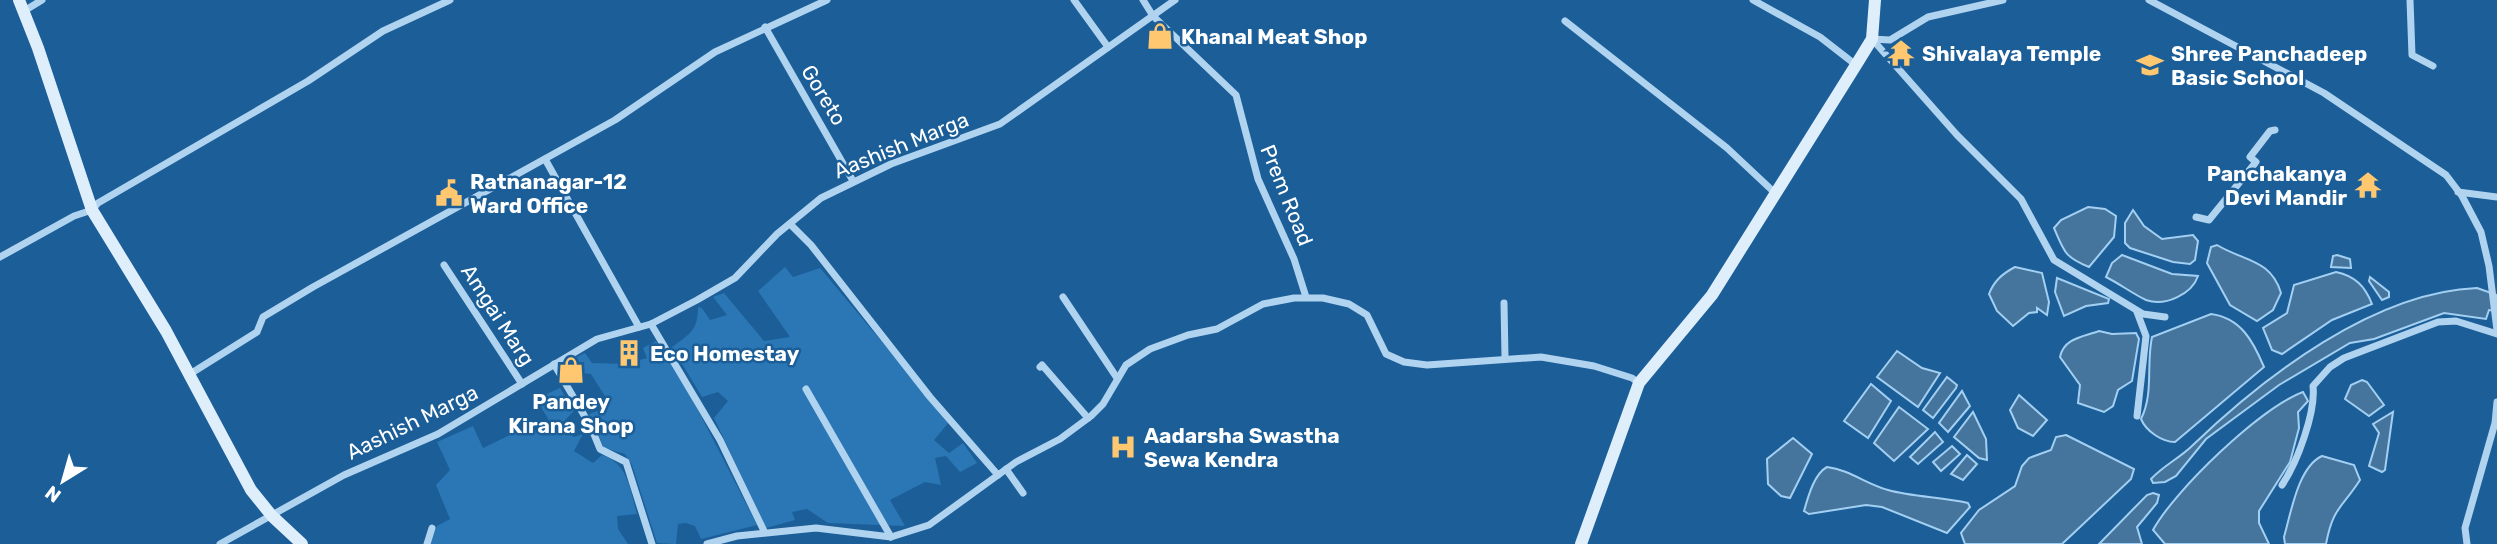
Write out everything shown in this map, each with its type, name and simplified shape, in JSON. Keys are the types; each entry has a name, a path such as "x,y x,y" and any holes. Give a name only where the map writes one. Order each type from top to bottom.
{"street":[{"path":"42,0 22,6 92,210 190,374 251,490 272,516 302,544"},
{"path":"0,257 74,216 92,210 98,203 308,81 383,31 450,0"},
{"path":"190,374 257,332 263,317 313,287 615,120 715,52 827,0"},
{"path":"1074,0 1108,47"},
{"name":"Prem Road","path":"1143,0 1153,16 1236,94 1258,179 1294,260 1306,297"},
{"name":"Aashish Marga","path":"220,544 344,475 436,435 597,339 651,324 735,278 777,234 821,198 853,181 1000,124 1175,0"},
{"path":"1753,0 1820,37 1856,65"},
{"path":"1581,544 1639,383 1712,295 1856,65 1872,39 1875,0"},
{"path":"1872,39 1890,40 1928,16 2003,0"},
{"path":"2149,0 2324,93 2446,175 2481,232 2493,292 2493,314 2497,332 2456,321 2438,322 2344,358 2330,367 2313,386 2314,401 2297,460 2282,485"},
{"path":"2410,0 2412,55 2432,66"},
{"path":"1565,21 1727,148 1775,193"},
{"name":"Goreto","path":"765,27 853,181"},
{"path":"1872,39 1957,135 2021,199 2054,260 2154,318 2165,317"},
{"path":"2196,217 2208,219 2217,212 2256,162 2250,157 2270,131 2275,130"},
{"path":"545,159 639,327"},
{"path":"2458,192 2497,197"},
{"path":"790,224 811,245 930,397 998,475"},
{"name":"Amgai Marg","path":"444,265 522,384"},
{"path":"1063,297 1117,378"},
{"path":"708,544 764,531 816,528 891,537 929,525 1006,469 1060,439 1088,418 1103,404 1126,365 1150,349 1217,328 1263,304 1306,297 1349,304 1367,316 1386,354 1404,362 1427,365 1541,357 1594,366 1632,378 1639,383"},
{"path":"1504,303 1505,358"},
{"path":"2136,308 2146,337 2137,416"},
{"path":"651,324 720,440 764,531"},
{"path":"554,364 591,427 600,449 626,462 652,544"},
{"path":"1040,367 1042,365 1088,418"},
{"path":"806,389 891,537"},
{"path":"2468,544 2465,528 2495,423 2497,402"},
{"path":"1006,469 1023,493"},
{"path":"427,544 432,527"}],"shaded area":[{"path":"2088,207 2105,209 2116,216 2114,237 2089,267 2074,260 2066,252 2054,228 2061,220"},
{"path":"2133,210 2144,226 2162,239 2193,235 2198,241 2195,260 2190,264 2173,262 2130,248 2125,243 2125,223"},
{"path":"2217,245 2263,267 2276,282 2281,293 2273,310 2257,321 2230,305 2207,263 2211,247"},
{"path":"2122,255 2172,274 2198,276 2184,293 2169,300 2153,302 2106,277 2112,263"},
{"path":"2333,256 2350,259 2351,268 2331,267"},
{"path":"785,267 793,277 820,268 949,422 934,440 949,453 963,443 977,463 960,472 946,456 935,458 941,485 925,482 890,500 905,526 828,523 807,509 792,512 795,520 766,528 714,418 728,401 718,392 702,397 672,347 692,331 698,307 702,308 710,320 727,315 713,297 724,293 764,341 790,337 758,291"},
{"path":"2015,267 2042,273 2049,302 2047,315 2037,308 2037,312 2029,313 2013,326 1997,311 1989,294 1999,278"},
{"path":"2336,272 2349,276 2358,283 2372,304 2332,320 2282,354 2272,350 2263,328 2287,313 2294,285"},
{"path":"2370,277 2389,292 2389,297 2382,300 2369,281"},
{"path":"2057,278 2109,299 2108,303 2086,306 2064,316 2055,292"},
{"path":"2477,288 2497,295 2497,311 2489,310 2486,319 2444,313 2374,339 2350,343 2279,385 2206,439 2176,476 2165,482 2153,483 2151,479 2156,474 2188,450 2253,392 2323,342 2361,321 2399,305 2438,293"},
{"path":"2211,314 2230,320 2245,332 2264,367 2175,442 2165,440 2151,432 2141,419 2149,389 2152,337"},
{"path":"2099,331 2112,334 2136,333 2139,339 2132,381 2118,390 2113,406 2104,412 2078,403 2080,385 2060,357 2070,342"},
{"path":"656,341 679,373 757,525 701,539 695,526 678,524 676,544 657,543 632,465 625,454 604,448 589,414 600,410 606,398 591,374 580,373 570,360 585,353 592,363 626,364 647,358 643,348"},
{"path":"1897,351 1922,368 1940,373 1918,407 1877,377"},
{"path":"1947,377 1957,385 1956,388 1933,418 1923,410"},
{"path":"2362,380 2367,382 2384,405 2369,416 2345,399 2351,385"},
{"path":"1871,384 1891,401 1868,438 1844,421"},
{"path":"560,388 574,411 559,426 574,437 583,434 574,451 593,463 602,455 611,459 627,478 637,514 617,516 618,529 628,544 430,544 437,526 450,519 436,485 450,470 437,442 473,426 483,448 516,432 547,429 550,422 536,399"},
{"path":"1962,391 1970,406 1948,432 1939,423"},
{"path":"2303,392 2308,401 2298,412 2299,428 2290,462 2259,511 2259,523 2269,544 2165,544 2153,530 2164,513 2199,473 2242,432 2285,401"},
{"path":"2019,395 2047,420 2033,436 2018,428 2010,410"},
{"path":"1899,407 1928,429 1894,461 1874,443"},
{"path":"1973,412 1986,439 1987,460 1979,458 1954,437"},
{"path":"2393,412 2385,470 2382,472 2369,466 2379,433 2373,424"},
{"path":"1935,432 1943,442 1918,464 1910,457"},
{"path":"2066,435 2134,469 2131,479 2062,544 1965,544 1961,533 1979,510 2015,486 2022,466 2029,458 2051,450 2056,437"},
{"path":"1793,438 1812,454 1790,498 1781,496 1768,484 1767,459"},
{"path":"1952,446 1960,454 1941,471 1933,462"},
{"path":"1967,455 1977,464 1963,480 1951,474"},
{"path":"2322,456 2354,465 2360,480 2335,515 2326,544 2285,544 2284,537 2301,480"},
{"path":"1827,467 1888,490 1968,503 1970,507 1947,533 1882,507 1866,505 1809,514 1804,511 1810,493 1818,475"},
{"path":"2147,495 2159,495 2157,503 2137,527 2142,544 2099,544"}],"place":[{"name":"Khanal Meat Shop","path":"1160,36"},
{"name":"Shivalaya Temple","path":"1901,53"},
{"name":"Shree Panchadeep Basic School","path":"2150,65"},
{"name":"Panchakanya Devi Mandir","path":"2368,185"},
{"name":"Ratnanagar-12 Ward Office","path":"449,193"},
{"name":"Eco Homestay","path":"629,353"},
{"name":"Pandey Kirana Shop","path":"571,370"},
{"name":"Aadarsha Swastha Sewa Kendra","path":"1123,447"}]}
